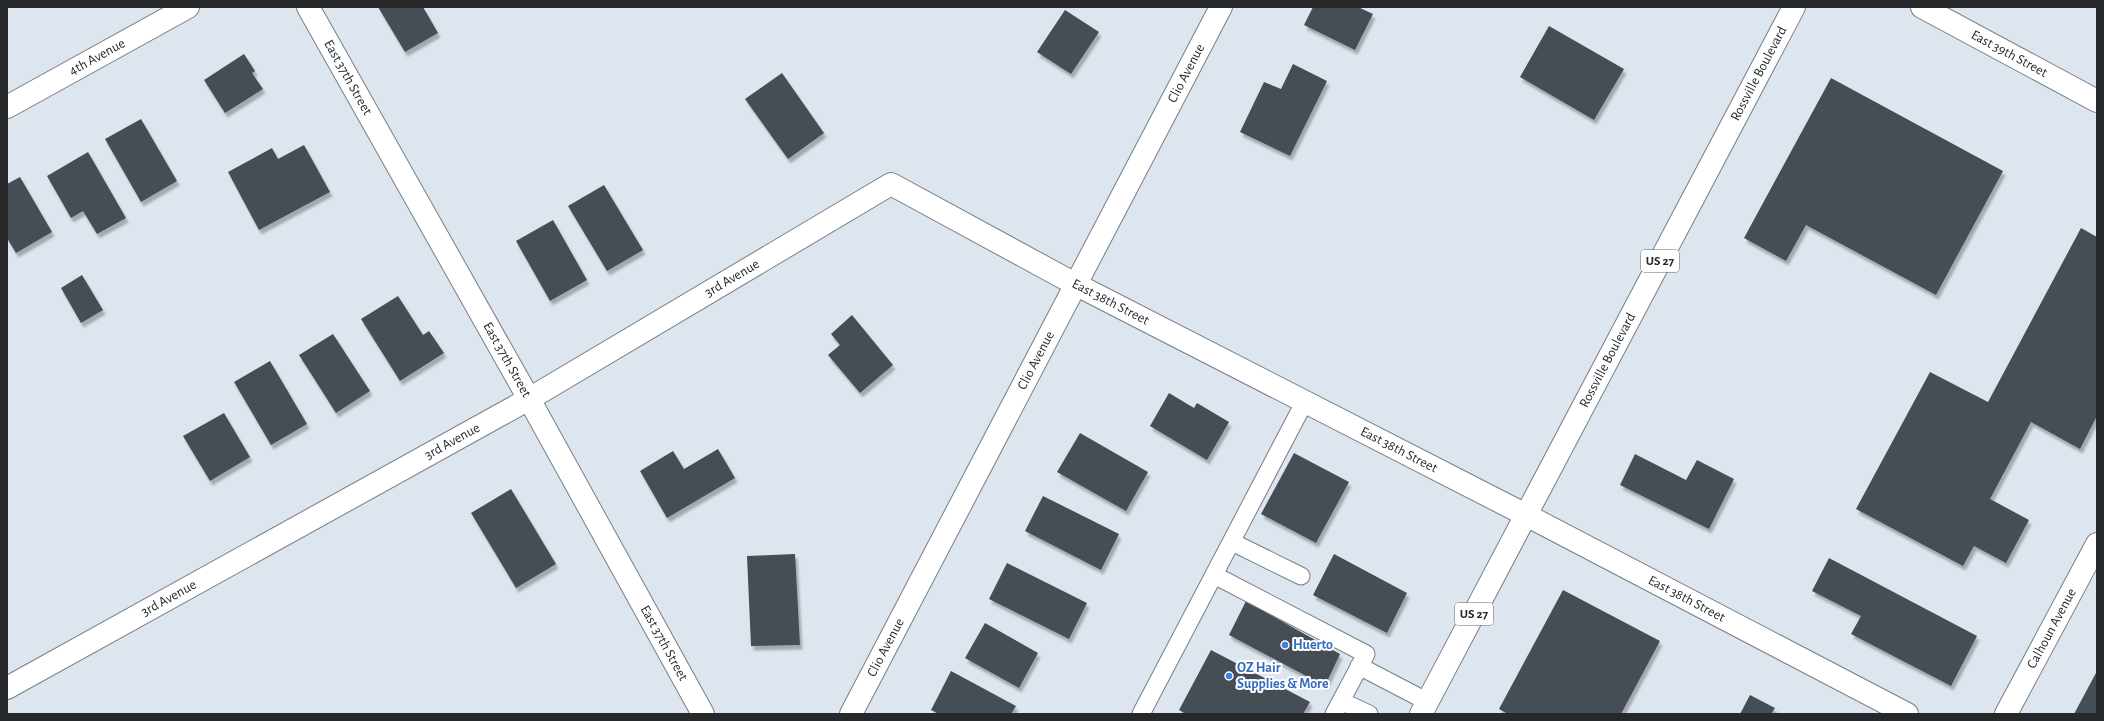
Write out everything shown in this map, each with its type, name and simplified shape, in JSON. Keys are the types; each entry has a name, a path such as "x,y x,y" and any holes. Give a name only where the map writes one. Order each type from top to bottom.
{"main road":[{"name":"4th Avenue","path":"7,107 188,7"},
{"name":"East 37th Street","path":"308,7 530,398 703,714"},
{"name":"Clio Avenue","path":"851,714 1221,7"},
{"name":"Rossville Boulevard","path":"1425,708 1794,7"},
{"name":"East 39th Street","path":"1922,7 2097,101"},
{"name":"3rd Avenue","path":"7,688 530,398 891,184"},
{"name":"East 38th Street","path":"891,184 1075,284 1526,515 1907,714"},
{"name":"Calhoun Avenue","path":"2006,714 2097,544"}],"lane":[{"path":"1141,714 1305,402"},
{"path":"1232,542 1301,576"},
{"path":"1214,576 1366,654 1338,707 1369,714"},
{"path":"1359,666 1425,708"}],"building":[{"path":"378,7 423,7 438,33 405,52"},
{"path":"1313,7 1358,7 1373,14 1355,50 1304,25"},
{"path":"1065,10 1099,32 1071,74 1037,52"},
{"path":"1549,26 1624,69 1594,120 1520,77"},
{"path":"244,54 255,71 252,73 263,89 225,113 204,80"},
{"path":"1293,64 1327,81 1290,156 1240,132 1264,82 1281,89"},
{"path":"782,73 824,133 788,159 745,99"},
{"path":"1831,78 2003,171 1936,295 1806,225 1786,261 1744,238"},
{"path":"141,119 177,181 141,202 105,139"},
{"path":"304,145 330,192 259,230 228,172 272,148 278,159"},
{"path":"88,152 126,218 97,234 83,211 71,218 47,176"},
{"path":"20,177 52,232 16,253 7,238 7,184"},
{"path":"604,185 643,250 607,271 568,206"},
{"path":"553,220 587,280 550,301 516,241"},
{"path":"2081,228 2097,237 2097,416 2080,449 2031,422 1990,499 2029,520 2006,563 1974,546 1963,566 1856,509 1930,372 1988,402"},
{"path":"82,275 103,310 81,323 61,288"},
{"path":"398,296 423,335 429,331 444,353 400,381 361,319"},
{"path":"852,315 893,365 860,393 828,355 840,345 831,334"},
{"path":"333,334 370,391 336,413 299,355"},
{"path":"270,361 307,424 271,445 234,382"},
{"path":"1169,393 1194,408 1197,403 1229,422 1207,460 1150,426"},
{"path":"224,413 250,457 210,481 183,436"},
{"path":"1080,433 1148,472 1126,511 1057,472"},
{"path":"718,449 735,478 667,518 640,471 673,451 684,469"},
{"path":"1294,453 1349,482 1316,543 1261,514"},
{"path":"1635,454 1686,480 1697,460 1734,479 1709,529 1620,485"},
{"path":"511,489 556,564 516,588 471,513"},
{"path":"1043,496 1119,534 1101,570 1025,531"},
{"path":"795,554 800,645 751,646 747,556"},
{"path":"1334,554 1407,593 1387,633 1313,595"},
{"path":"1829,558 1977,636 1951,686 1851,634 1861,616 1812,591"},
{"path":"1007,563 1087,603 1069,639 989,599"},
{"path":"1563,590 1660,641 1621,714 1508,714 1499,709"},
{"name":"Huerto","path":"1246,601 1340,654 1325,686 1229,635"},
{"path":"985,623 1038,653 1019,688 965,658"},
{"name":"OZ Hair Supplies & More","path":"1211,650 1310,702 1303,714 1186,714 1179,710"},
{"path":"951,671 1016,706 1011,714 939,714 931,710"},
{"path":"2097,671 2097,714 2074,714"},
{"path":"1750,695 1775,708 1771,714 1740,714"}],"place":[{"name":"Huerto","path":"1285,645"},
{"name":"OZ Hair Supplies & More","path":"1229,676"}]}
